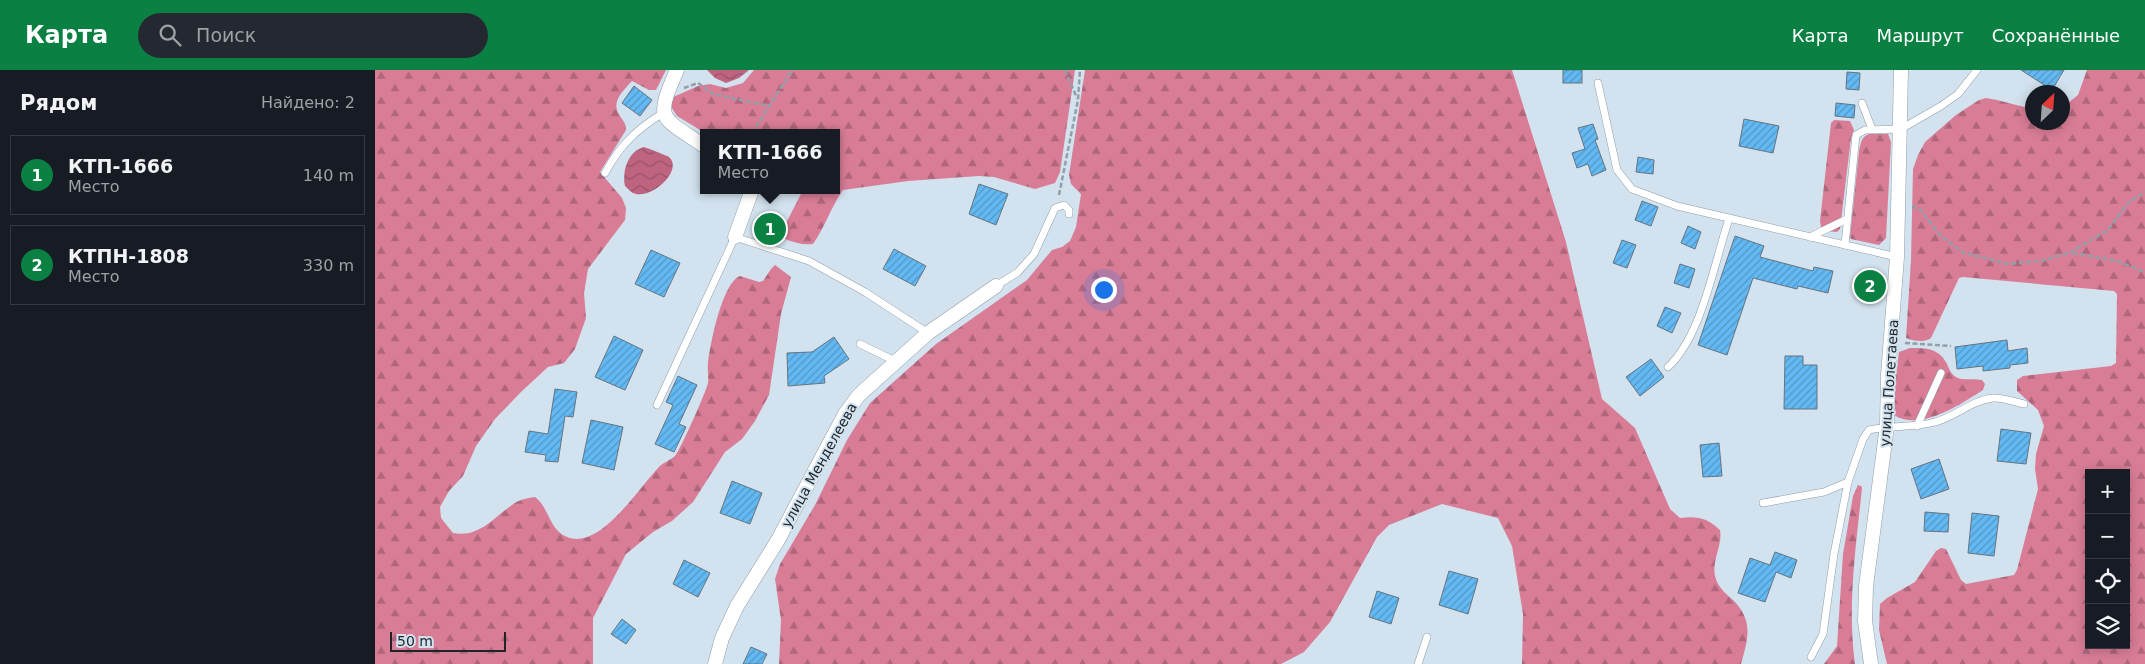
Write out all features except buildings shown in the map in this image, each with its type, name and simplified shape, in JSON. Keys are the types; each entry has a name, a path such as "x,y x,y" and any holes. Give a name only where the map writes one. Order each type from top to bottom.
{"street":[{"path":"677,70 664,101 663,113 669,122 700,143"},
{"name":"улица Полетаева","path":"1871,664 1865,621 1866,586 1887,426 1888,375 1897,257 1901,70"},
{"path":"735,237 751,194"},
{"name":"улица Менделеева","path":"715,664 722,638 737,606 778,540 845,414 859,395 895,361 928,334 996,286"}],"lane":[{"path":"1845,245 1856,135 1865,130 1872,129 1901,129 1958,94 1977,70"},
{"path":"1598,83 1617,170 1632,189 1654,199 1729,219 1897,257"},
{"path":"1863,103 1872,129"},
{"path":"605,174 627,140 645,124 663,113"},
{"path":"996,286 1018,272 1034,254 1055,208 1064,205 1069,210 1069,214"},
{"path":"1668,367 1678,358 1695,326 1729,219"},
{"path":"1810,238 1847,219"},
{"path":"657,404 735,237 809,261 865,292 928,334"},
{"path":"860,344 895,361"},
{"path":"1917,426 1941,373"},
{"path":"1811,657 1823,634 1834,554 1849,482 1863,439 1869,430 1887,426 1917,426 1935,422 1988,399 1995,398 2024,404"},
{"path":"1763,503 1824,492 1849,482"},
{"path":"1419,664 1427,637"}],"path":[{"path":"755,129 792,70"},
{"path":"1065,70 1078,100"},
{"path":"1055,208 1078,100 1080,70"},
{"path":"698,83 713,94 769,106"},
{"path":"1898,205 1919,208 1940,235 1962,252 2007,264 2041,261 2071,252 2108,230 2129,202 2145,192"},
{"path":"2071,252 2117,261 2145,272"},
{"path":"1903,343 1951,346"}],"green space":[{"path":"375,70 666,70 656,90 649,90 632,81 617,101 617,111 625,124 626,130 600,172 622,198 626,208 625,220 588,269 584,293 586,318 575,349 564,363 548,367 521,392 495,419 476,446 463,476 449,491 440,507 441,518 453,533 471,533 478,530 514,503 535,497 540,501 556,529 567,537 580,539 593,535 606,526 659,467 675,456 682,443 708,383 708,364 714,330 722,302 734,281 740,276 759,282 763,281 775,265 791,277 781,314 769,395 755,421 742,439 725,452 693,502 672,521 653,532 626,554 593,618 593,664 375,664"},
{"path":"754,70 1075,70 1060,172 1055,183 1035,189 994,177 979,176 908,181 843,190 813,244 792,242 785,239 782,231 801,194 840,194 840,129 700,130 677,116 670,105 671,98 698,86 710,84 726,88 743,83"},
{"path":"1085,70 1512,70 1566,242 1602,399 1635,428 1670,509 1680,518 1692,517 1702,519 1720,530 1720,542 1715,561 1716,579 1723,591 1740,608 1747,623 1746,646 1741,664 1522,664 1523,614 1512,546 1498,518 1442,504 1389,525 1377,537 1330,622 1304,652 1281,664 779,664 781,620 775,579 780,564 815,505 847,440 870,403 936,344 1027,280 1052,250 1062,247 1070,241 1076,227 1081,194 1071,184 1069,175"},
{"path":"2087,70 2145,70 2145,664 1887,664 1879,630 1880,604 1915,582 1936,551 1941,548 1946,549 1961,580 1966,584 2014,575 2017,570 2038,489 2035,469 2036,454 2044,426 2038,410 2017,391 2017,380 2023,376 2111,366 2116,363 2117,294 2114,291 1963,277 1959,278 1931,338 1919,341 1906,338 1911,260 1913,169 1925,142 1956,115 1979,100 1986,98 2025,107 2025,130 2070,130 2070,101 2078,95"},
{"path":"1834,120 1850,121 1854,130 1851,138 1840,229 1837,232 1826,231 1821,227 1820,221 1831,123"},
{"path":"1869,134 1888,134 1891,142 1886,238 1879,245 1851,239 1850,237 1859,151 1863,139"},
{"path":"1910,348 1927,349 1936,352 1944,359 1950,371 1956,377 1982,380 1985,384 1983,390 1952,409 1928,418 1904,419 1894,415 1892,405 1899,352"},
{"path":"1858,485 1862,488 1852,598 1855,664 1824,664 1837,646 1843,554 1853,496"}],"water":[{"path":"707,70 749,70 739,78 726,83 715,78"},
{"path":"644,147 669,157 672,169 669,176 656,189 648,193 633,193 625,186 625,168 630,157 638,149"}],"place":[{"name":"КТП-1666","path":"770,229"},
{"name":"КТПН-1808","path":"1870,286"}]}
